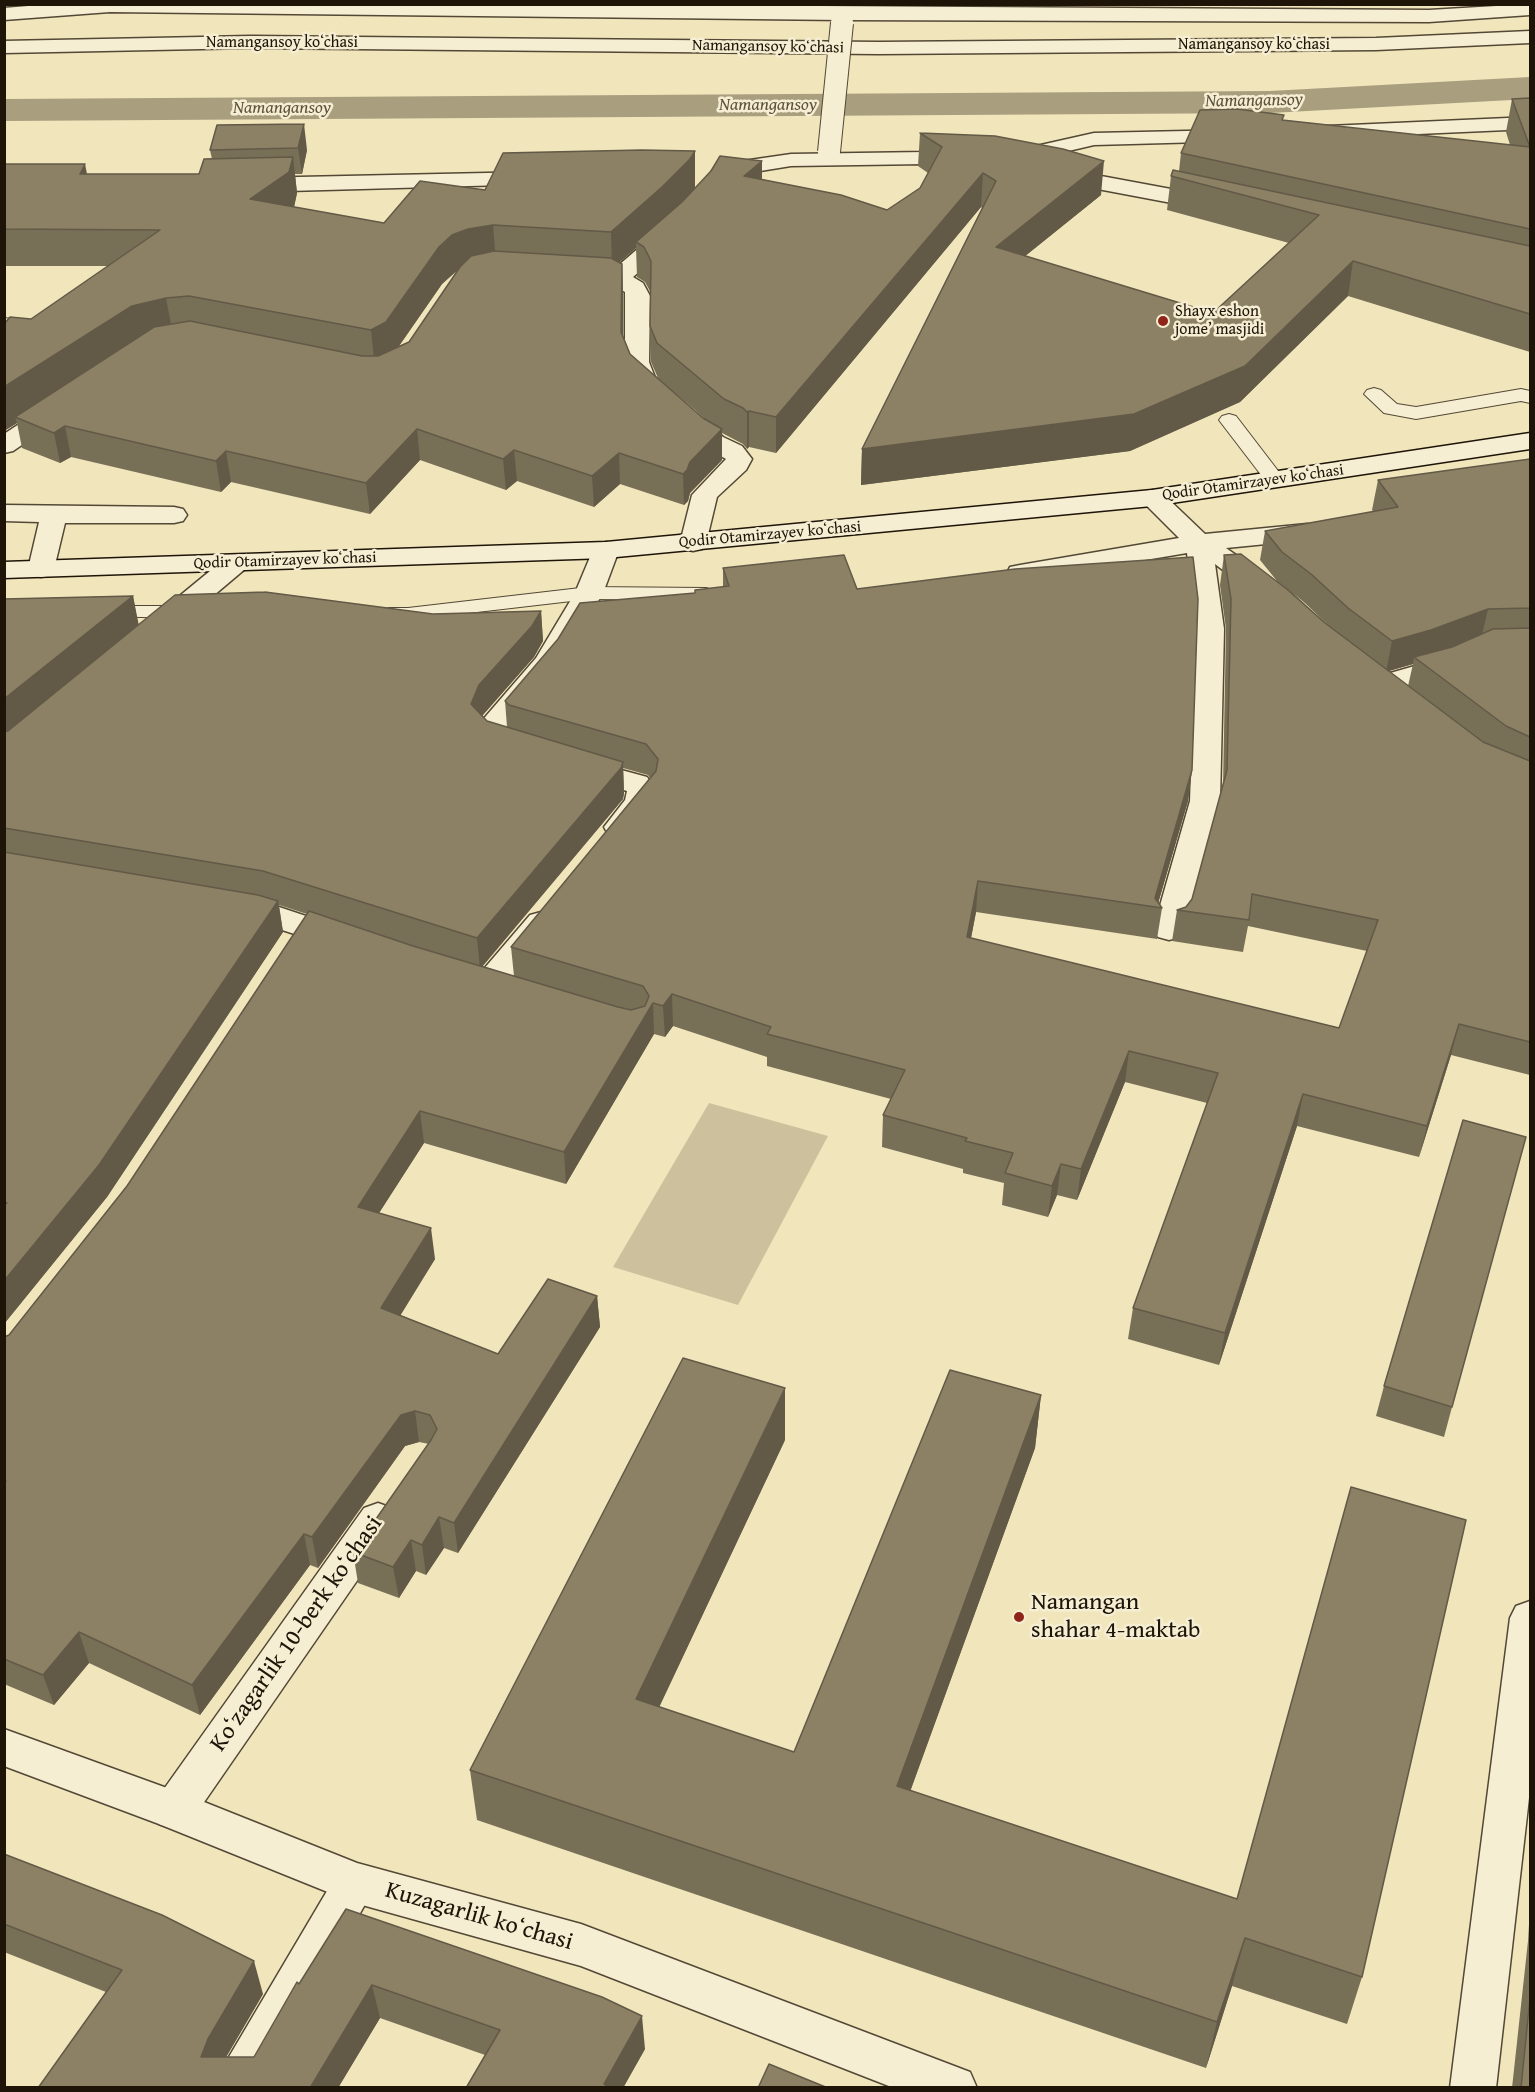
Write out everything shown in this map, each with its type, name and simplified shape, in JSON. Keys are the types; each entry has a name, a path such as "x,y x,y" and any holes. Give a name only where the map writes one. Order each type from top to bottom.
{"street":[{"path":"4,14 111,5 842,19 1429,16 1526,9"},
{"path":"828,155 842,19"},
{"name":"Namangansoy koʻchasi","path":"4,47 251,42 879,48 1376,44 1530,37"},
{"path":"1310,132 1530,123"},
{"path":"987,162 1094,139 1252,135"},
{"path":"708,182 744,167 828,155 925,158 987,162 1238,210"},
{"path":"227,186 552,178"},
{"path":"618,278 688,214"},
{"path":"551,274 618,278 635,288 638,296 637,362 645,383 714,442 733,451 739,459 737,465 705,495 693,543"},
{"path":"4,446 71,401"},
{"name":"Qodir Otamirzayev koʻchasi","path":"4,570 606,550 693,543 1152,498 1530,441"},
{"path":"1152,498 1199,543 1230,562 1278,599"},
{"path":"4,513 54,516 174,515"},
{"path":"41,569 54,516"},
{"path":"992,578 1199,543 1327,530"},
{"path":"1169,930 1205,801 1210,629 1199,543"},
{"path":"602,848 640,802 642,791 637,784 500,744 490,733 494,723 548,662 589,593 606,550"},
{"path":"142,641 236,562"},
{"path":"1406,702 1374,678 1435,669 1482,650 1530,648"},
{"path":"521,995 473,981 556,903"},
{"path":"210,904 268,914 373,949"},
{"path":"286,957 306,927"},
{"name":"Koʻzagarlik 10-berk koʻchasi","path":"174,1810 400,1488"},
{"path":"1473,2088 1530,1618"},
{"name":"Kuzagarlik koʻchasi","path":"4,1747 174,1810 356,1883 581,1945 954,2088"},
{"path":"236,2088 356,1883"}],"lane":[{"path":"4,323 28,326 4,357"},
{"path":"1374,394 1391,409 1416,413 1521,395 1530,397"},
{"path":"1228,420 1275,480"},
{"path":"374,614 408,614 589,593 706,594"},
{"path":"86,612 213,612"}],"shaded area":[{"path":"709,1103 828,1136 738,1305 613,1267"}],"building":[{"path":"1530,98 1530,147 1512,99"},
{"path":"1237,109 1284,115 1282,120 1530,147 1530,229 1181,153 1200,110"},
{"path":"304,124 298,148 210,150 217,125"},
{"path":"920,133 995,136 1063,149 1104,161 996,247 1213,313 1319,215 1171,176 1173,170 1530,246 1530,314 1353,261 1245,366 1134,414 862,449 996,181 983,173 776,417 747,412 724,399 657,343 650,326 651,261 644,247 636,242 682,202 711,171 720,156 762,161 744,176 841,195 887,210 920,188 942,147"},
{"path":"695,151 662,187 611,232 493,225 468,229 452,235 439,247 386,322 371,330 189,296 166,298 132,306 4,387 4,324 10,317 31,319 160,230 4,229 4,164 85,164 80,174 199,174 204,159 293,157 289,172 250,199 384,223 420,181 485,190 503,153"},
{"path":"494,251 611,258 622,264 621,332 630,354 703,418 722,429 690,462 683,474 619,453 592,476 514,450 503,459 417,429 366,483 226,451 216,461 65,426 54,433 15,417 154,327 190,321 362,356 378,356 409,342 460,267 471,256"},
{"path":"1530,459 1530,608 1488,609 1431,630 1392,641 1348,608 1311,574 1282,552 1265,531 1398,507 1378,480"},
{"path":"1241,554 1288,590 1325,623 1483,742 1530,761 1530,1042 1459,1024 1427,1126 1303,1094 1225,1333 1133,1308 1218,1073 1129,1051 1081,1169 1061,1164 1052,1186 1005,1173 1013,1153 965,1141 967,1138 883,1115 905,1070 767,1034 771,1027 672,994 663,1006 653,1003 564,1152 420,1111 358,1207 431,1228 381,1308 498,1354 548,1279 597,1296 454,1523 439,1517 422,1545 411,1540 393,1567 353,1552 437,1429 430,1415 415,1411 401,1415 312,1537 304,1534 192,1685 79,1632 43,1675 4,1659 4,1482 6,1481 4,1481 4,1337 9,1335 127,1186 309,911 413,946 618,1007 631,1010 645,1006 649,996 643,986 511,947 656,771 658,759 646,744 509,705 505,701 558,639 580,603 695,593 695,590 729,586 723,568 844,555 857,589 1015,569 1193,557 1198,599 1192,770 1155,898 1162,908 978,881 967,937 1339,1028 1378,920 1252,894 1249,920 1177,910 1186,907 1192,899 1227,770 1231,599 1224,555"},
{"path":"265,592 433,614 541,611 532,626 479,685 471,704 487,721 623,762 621,768 477,938 263,871 4,828 4,732 175,595"},
{"path":"133,596 4,699 4,599"},
{"path":"1530,628 1530,737 1506,726 1414,657 1452,647 1493,629"},
{"path":"4,852 258,895 278,901 99,1165 4,1281 4,1205 7,1203 4,1202"},
{"path":"1463,1120 1526,1137 1452,1407 1384,1386"},
{"path":"683,1358 785,1388 636,1699 794,1752 950,1370 1041,1395 897,1786 1237,1899 1351,1487 1466,1520 1362,1977 1245,1938 1217,2022 470,1770"},
{"path":"4,1854 162,1915 254,1961 208,2039 201,2057 254,2057 297,1982 299,1984 346,1909 602,1997 642,2016 604,2084 611,2088 466,2088 500,2030 372,1985 310,2088 38,2088 122,1970 4,1924"},
{"path":"1530,1998 1530,2088 1521,2088"},
{"path":"769,2064 828,2088 758,2088"}],"waterway":[{"name":"Namangansoy","path":"4,110 1270,102 1530,88"}],"place":[{"name":"Shayx eshon jome’ masjidi","path":"1163,321"},
{"name":"Namangan shahar 4-maktab","path":"1019,1617"}]}
